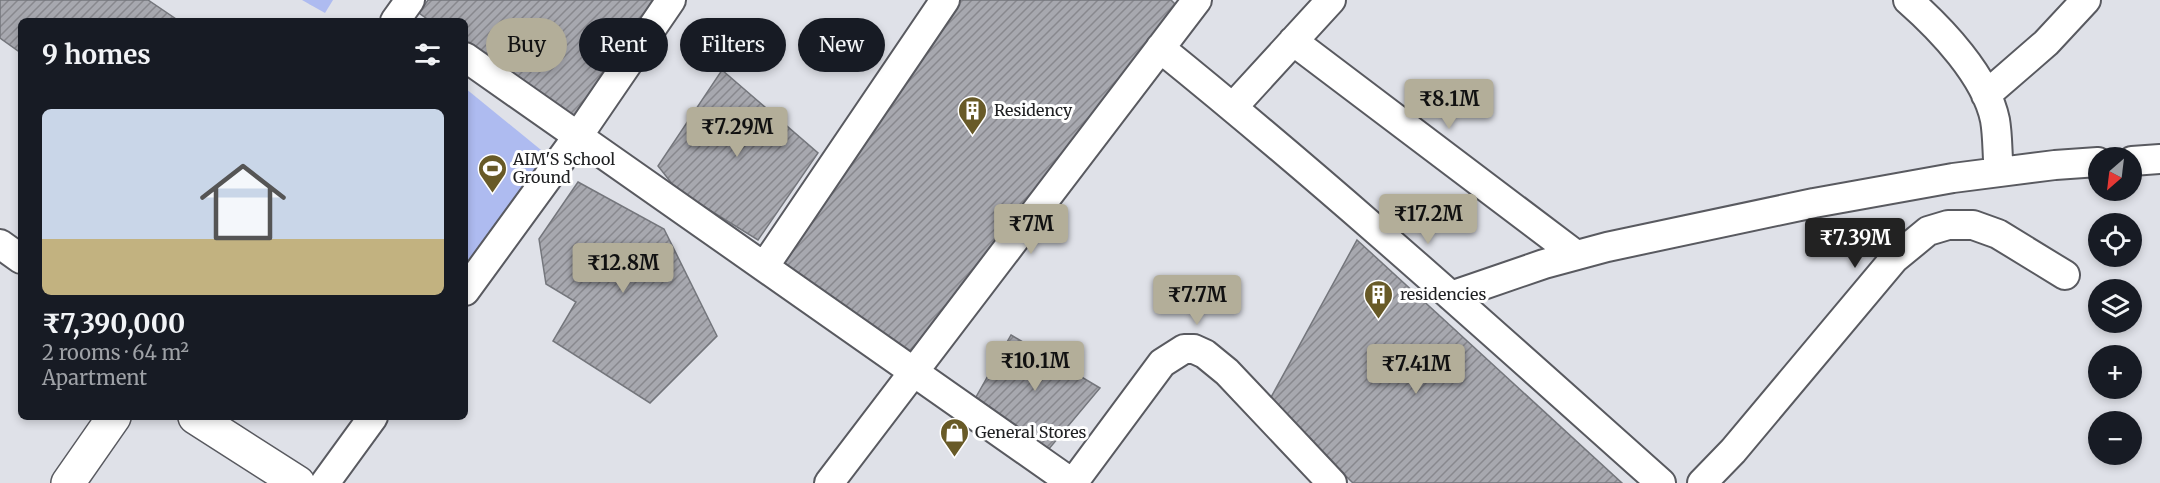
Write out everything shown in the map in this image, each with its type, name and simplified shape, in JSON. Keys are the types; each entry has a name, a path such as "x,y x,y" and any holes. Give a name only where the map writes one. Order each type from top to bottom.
{"street":[{"path":"468,287 578,136 671,0"},
{"path":"764,267 945,0"},
{"path":"829,483 1197,0"},
{"path":"1233,107 1330,0"},
{"path":"1908,0 1926,16 1967,63 1986,96 1995,120 1999,172"},
{"path":"1986,96 2046,43 2086,0"},
{"path":"1293,42 1576,255"},
{"path":"1160,48 1233,107 1451,296 1661,483"},
{"path":"468,59 1073,483 1162,363 1184,349 1194,349 1205,354 1227,372 1332,483"},
{"path":"2142,160 2160,159"},
{"path":"1451,296 1544,264 1607,247 1814,204 1999,172 2088,163"},
{"path":"1702,483 1733,451 1894,259 1928,231 1948,225 1973,225 1998,234 2065,275"},
{"path":"0,244 18,257"},
{"path":"68,483 112,420"},
{"path":"200,420 298,483"},
{"path":"325,483 371,420"}],"green space":[{"path":"302,0 333,0 325,13"},
{"name":"AIM'S School Ground","path":"468,90 546,154 490,234 468,260"}],"building":[{"path":"0,0 148,0 175,18 18,18 18,51 0,38"},
{"path":"428,0 661,0 648,18 579,18 579,72 611,72 577,120 506,72 567,72 567,18 486,18 486,58 468,46 468,18 426,18 419,13"},
{"name":"Residency","path":"956,0 1171,0 1177,6 913,355 779,264"},
{"path":"721,72 724,72 818,153 758,240 677,190 658,166"},
{"path":"578,182 664,229 717,336 650,403 553,341 576,302 546,284 539,239"},
{"name":"residencies","path":"1357,240 1622,483 1353,483 1269,401"},
{"path":"1011,335 1100,388 1048,450 976,397"}],"place":[{"name":"Residency","path":"973,136"},
{"name":"AIM'S School Ground","path":"492,194"},
{"name":"residencies","path":"1379,320"},
{"name":"General Stores","path":"954,458"}]}
